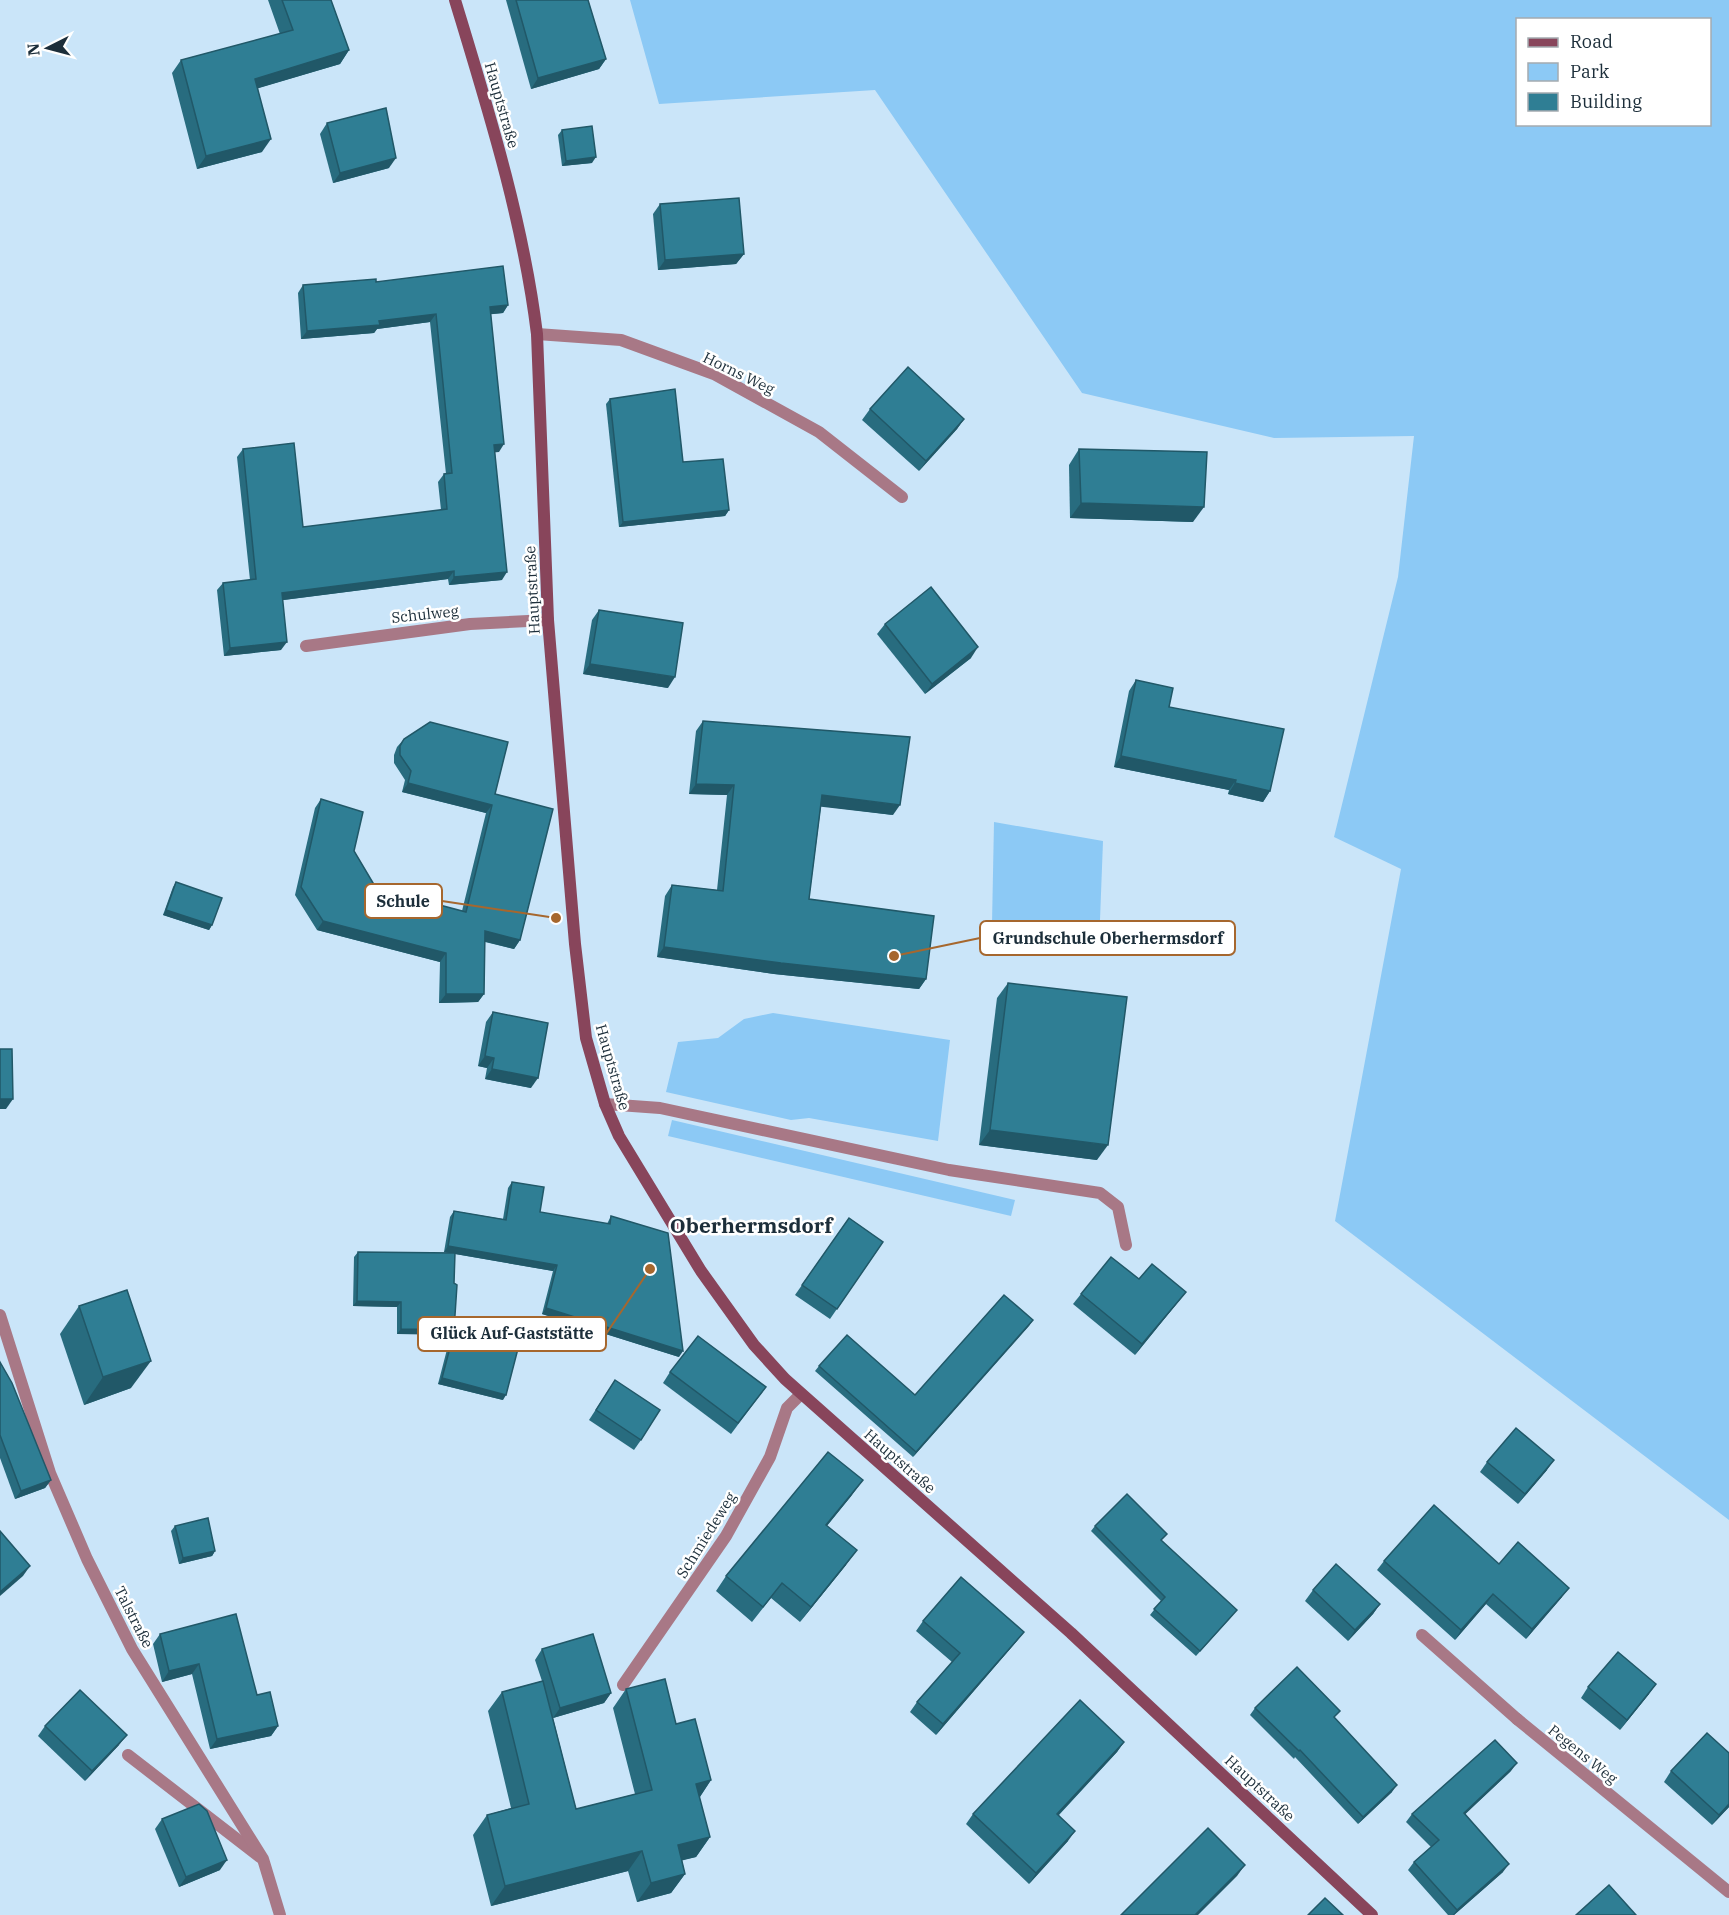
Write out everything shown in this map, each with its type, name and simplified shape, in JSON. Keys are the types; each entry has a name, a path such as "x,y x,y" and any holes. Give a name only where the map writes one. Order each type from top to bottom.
{"street":[{"name":"Hauptstraße","path":"455,0 495,132 533,297 537,334 548,620 577,970 586,1038 605,1104 619,1136 701,1271 754,1345 801,1394 1071,1633 1372,1915"},
{"name":"Horns Weg","path":"537,334 621,340 714,374 819,432 902,497"},
{"name":"Schulweg","path":"306,646 470,624 548,620"},
{"path":"605,1104 660,1108 949,1170 1100,1193 1118,1208 1126,1245"},
{"name":"Talstraße","path":"0,1315 50,1473 87,1559 132,1649 263,1859 280,1915"},
{"name":"Schmiedeweg","path":"623,1685 726,1536 770,1457 787,1408 801,1394"},
{"name":"Pegens Weg","path":"1422,1635 1517,1719 1729,1892"},
{"path":"128,1755 204,1811 263,1859"}],"green space":[{"path":"630,0 1729,0 1729,1520 1335,1221 1401,869 1334,837 1398,577 1414,436 1274,438 1082,393 875,90 659,104"},
{"path":"994,822 1103,841 1099,946 992,924"},
{"path":"773,1013 950,1040 938,1141 809,1118 791,1120 666,1092 678,1042 718,1038 744,1019"},
{"path":"672,1120 1015,1200 1011,1216 668,1136"}],"building":[{"path":"282,0 331,0 349,50 255,79 271,139 206,156 181,60 293,30"},
{"path":"516,0 588,0 606,59 538,78"},
{"path":"386,108 396,158 340,173 327,123"},
{"path":"592,126 596,157 566,161 562,130"},
{"path":"739,198 744,254 665,260 660,204"},
{"path":"503,266 508,305 490,307 504,444 494,445 507,572 454,577 454,571 282,593 287,642 230,648 223,583 256,579 243,449 294,443 303,527 447,509 444,474 452,473 436,314 379,321 380,325 307,331 303,285 376,279 376,282"},
{"path":"908,367 964,419 926,461 870,409"},
{"path":"675,389 683,462 723,459 729,510 623,522 610,399"},
{"path":"1079,449 1207,452 1204,507 1081,503"},
{"path":"931,587 978,647 932,684 885,624"},
{"path":"599,610 683,623 675,677 590,664"},
{"path":"1136,680 1173,688 1169,707 1284,729 1270,791 1235,783 1236,780 1121,756"},
{"path":"703,721 910,737 900,805 822,795 809,899 934,916 926,979 664,947 672,885 723,891 734,785 696,784"},
{"path":"430,722 508,742 495,794 553,809 520,940 485,931 484,994 446,994 446,953 323,921 301,887 321,799 363,812 354,851 376,888 466,912 492,805 408,783 411,771 400,755 400,746 404,739"},
{"path":"176,882 222,898 212,925 166,910"},
{"path":"1008,983 1127,997 1108,1145 990,1130"},
{"path":"493,1012 548,1023 538,1078 492,1069 494,1058 485,1056"},
{"path":"0,1049 12,1049 13,1099 0,1099"},
{"path":"512,1182 544,1187 540,1212 610,1224 611,1216 668,1233 683,1351 546,1308 557,1265 448,1246 454,1211 506,1220"},
{"path":"849,1218 883,1242 837,1309 802,1285"},
{"path":"358,1252 455,1253 454,1283 457,1285 454,1330 401,1329 401,1302 357,1301"},
{"path":"1111,1257 1139,1279 1152,1264 1186,1292 1142,1344 1081,1294"},
{"path":"127,1290 151,1361 103,1377 79,1306"},
{"path":"1004,1295 1033,1320 916,1452 819,1366 847,1335 915,1395"},
{"path":"457,1321 521,1337 506,1395 442,1378"},
{"path":"698,1336 766,1387 738,1423 670,1372"},
{"path":"0,1362 12,1383 51,1480 21,1491 0,1435"},
{"path":"615,1380 660,1410 641,1440 596,1410"},
{"path":"1516,1428 1554,1460 1525,1494 1487,1462"},
{"path":"828,1452 863,1480 826,1525 857,1550 811,1607 782,1583 763,1607 726,1576"},
{"path":"1127,1494 1167,1534 1161,1540 1237,1610 1200,1651 1154,1609 1165,1597 1095,1526"},
{"path":"1434,1505 1499,1564 1518,1542 1569,1588 1532,1629 1493,1594 1461,1630 1384,1561"},
{"path":"208,1518 215,1551 183,1558 175,1526"},
{"path":"0,1531 30,1566 0,1592"},
{"path":"1336,1564 1380,1604 1355,1630 1313,1590"},
{"path":"961,1577 1024,1632 943,1724 917,1702 960,1653 923,1621"},
{"path":"236,1614 257,1695 270,1692 278,1726 217,1739 199,1664 169,1671 160,1634"},
{"path":"593,1634 611,1693 560,1708 542,1649"},
{"path":"1618,1652 1656,1684 1627,1720 1588,1687"},
{"path":"1297,1667 1340,1711 1334,1717 1397,1785 1363,1817 1300,1750 1255,1708"},
{"path":"665,1679 676,1724 695,1719 711,1780 696,1784 710,1837 678,1845 685,1874 651,1883 642,1851 505,1886 487,1815 529,1804 502,1692 543,1681 576,1809 652,1790 626,1689"},
{"path":"80,1690 127,1735 92,1771 45,1726"},
{"path":"1080,1700 1124,1742 1057,1814 1075,1831 1036,1873 973,1814"},
{"path":"1707,1733 1729,1753 1729,1804 1719,1815 1671,1771"},
{"path":"1495,1740 1517,1763 1464,1813 1509,1864 1457,1910 1414,1862 1439,1840 1412,1814"},
{"path":"199,1804 207,1811 227,1860 186,1877 162,1819"},
{"path":"1208,1828 1245,1865 1195,1915 1121,1915"},
{"path":"1609,1885 1636,1915 1576,1915"},
{"path":"1325,1898 1343,1915 1308,1915"}],"place":[{"name":"Schule","path":"556,918"},
{"name":"Grundschule Oberhermsdorf","path":"894,956"},
{"name":"Glück Auf-Gaststätte","path":"650,1269"}],"district":[{"name":"Oberhermsdorf","path":"751,1225"}]}
